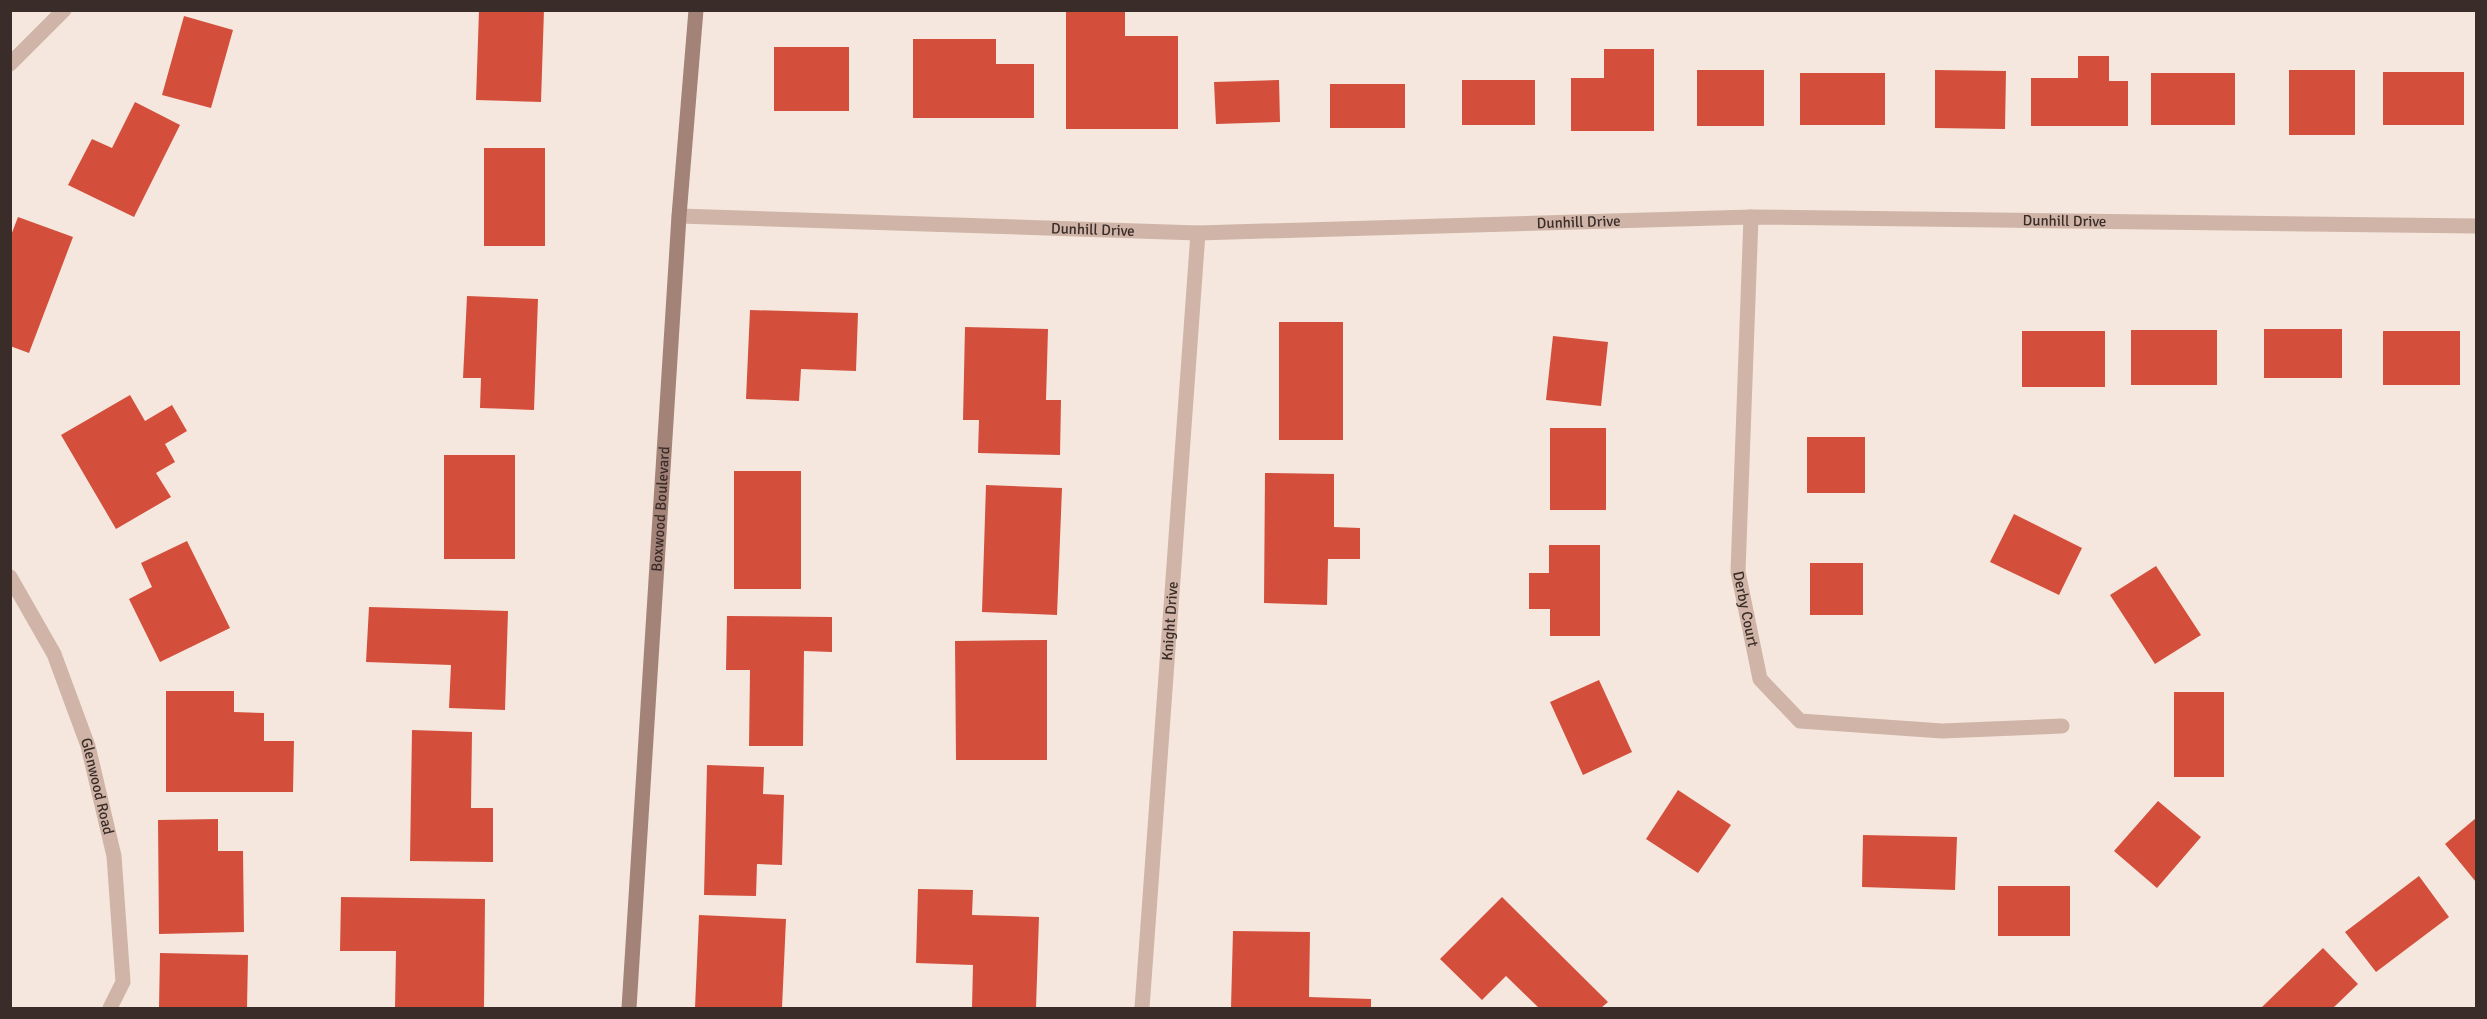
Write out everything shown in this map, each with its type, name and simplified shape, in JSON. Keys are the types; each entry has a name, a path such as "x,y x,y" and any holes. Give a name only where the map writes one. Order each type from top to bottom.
{"street":[{"path":"10,64 64,10"},
{"name":"Boxwood Boulevard","path":"629,1008 680,216 696,10"},
{"name":"Dunhill Drive","path":"680,216 1198,233 1751,217 2476,226"},
{"name":"Derby Court","path":"1751,217 1738,572 1760,679 1800,721 1942,731 2062,726"},
{"name":"Knight Drive","path":"1142,1008 1198,233"},
{"name":"Glenwood Road","path":"10,577 54,654 62,674 88,746 114,856 123,982 110,1008"}],"building":[{"path":"479,10 544,10 541,102 476,100"},
{"path":"1066,10 1125,10 1125,36 1178,36 1178,129 1066,129"},
{"path":"184,16 233,30 211,108 162,95"},
{"path":"913,39 996,39 996,64 1034,64 1034,118 913,118"},
{"path":"774,47 849,47 849,111 774,111"},
{"path":"1604,49 1654,49 1654,131 1571,131 1571,78 1604,78"},
{"path":"2078,56 2109,56 2109,81 2128,81 2128,126 2031,126 2031,78 2078,78"},
{"path":"1697,70 1764,70 1764,126 1697,126"},
{"path":"1935,70 2006,71 2005,129 1935,128"},
{"path":"2289,70 2355,70 2355,135 2289,135"},
{"path":"2383,72 2464,72 2464,125 2383,125"},
{"path":"1800,73 1885,73 1885,125 1800,125"},
{"path":"2151,73 2235,73 2235,125 2151,125"},
{"path":"1279,80 1280,122 1216,124 1214,82"},
{"path":"1462,80 1535,80 1535,125 1462,125"},
{"path":"1330,84 1405,84 1405,128 1330,128"},
{"path":"135,102 180,125 134,217 68,185 92,139 112,148"},
{"path":"484,148 545,148 545,246 484,246"},
{"path":"18,217 73,237 29,353 10,346 10,238"},
{"path":"467,296 538,299 534,410 480,408 481,378 463,378"},
{"path":"750,310 858,313 856,371 801,369 799,401 746,399"},
{"path":"1279,322 1343,322 1343,440 1279,440"},
{"path":"965,327 1048,329 1046,400 1061,400 1060,455 978,453 979,420 963,420"},
{"path":"2264,329 2342,329 2342,378 2264,378"},
{"path":"2131,330 2217,330 2217,385 2131,385"},
{"path":"2022,331 2105,331 2105,387 2022,387"},
{"path":"2383,331 2460,331 2460,385 2383,385"},
{"path":"1553,336 1608,342 1601,406 1546,400"},
{"path":"130,395 145,421 172,405 187,431 165,444 175,462 156,473 171,497 116,529 61,435"},
{"path":"1550,428 1606,428 1606,510 1550,510"},
{"path":"1807,437 1865,437 1865,493 1807,493"},
{"path":"444,455 515,455 515,559 444,559"},
{"path":"734,471 801,471 801,589 734,589"},
{"path":"1265,473 1334,474 1334,527 1360,528 1360,559 1328,559 1327,605 1264,603"},
{"path":"986,485 1062,488 1057,615 982,612"},
{"path":"2014,514 2082,548 2059,595 1990,562"},
{"path":"187,541 230,628 160,662 129,599 152,587 141,563"},
{"path":"1549,545 1600,545 1600,636 1550,636 1550,609 1529,609 1529,573 1549,573"},
{"path":"1810,563 1863,563 1863,615 1810,615"},
{"path":"2156,566 2201,635 2155,664 2110,595"},
{"path":"369,607 508,611 505,710 449,708 451,665 366,662"},
{"path":"727,616 832,617 832,652 804,651 803,746 749,746 750,670 726,670"},
{"path":"1047,640 1047,760 956,760 955,641"},
{"path":"1599,680 1632,752 1583,775 1550,702"},
{"path":"166,691 234,691 234,712 264,713 264,741 294,741 293,792 166,792"},
{"path":"2174,692 2224,692 2224,777 2174,777"},
{"path":"412,730 472,732 471,808 493,808 493,862 410,861"},
{"path":"707,765 764,767 763,794 784,795 782,865 757,864 756,896 704,895"},
{"path":"1678,790 1731,825 1698,873 1646,839"},
{"path":"2158,801 2201,837 2157,888 2114,851"},
{"path":"2476,818 2476,882 2445,844"},
{"path":"218,819 218,851 243,851 244,932 159,934 158,820"},
{"path":"1863,835 1957,837 1955,890 1862,887"},
{"path":"2419,876 2449,917 2376,972 2345,932"},
{"path":"1998,886 2070,886 2070,936 1998,936"},
{"path":"918,889 973,890 972,915 1039,917 1036,1008 972,1008 973,965 916,963"},
{"path":"341,897 485,899 484,1008 395,1008 396,951 340,951"},
{"path":"1502,897 1608,1002 1601,1008 1539,1008 1506,976 1482,1000 1440,959"},
{"path":"699,915 786,919 782,1008 695,1008"},
{"path":"1233,931 1310,932 1309,997 1371,999 1371,1008 1231,1008"},
{"path":"2323,948 2358,984 2333,1008 2261,1008"},
{"path":"160,953 248,955 247,1008 159,1008"}]}
